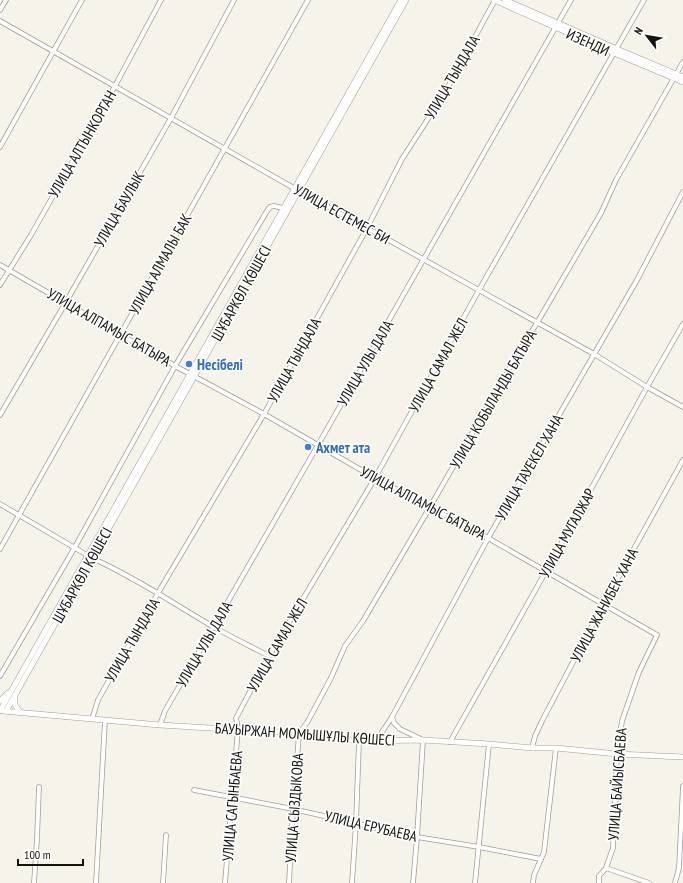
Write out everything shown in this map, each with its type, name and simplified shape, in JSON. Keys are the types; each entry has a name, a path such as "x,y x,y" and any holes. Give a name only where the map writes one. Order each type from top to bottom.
{"street":[{"path":"0,10 6,0"},
{"path":"0,147 82,0"},
{"name":"УЛИЦА АЛТЫНКОРГАН","path":"0,285 31,235 115,86 161,0"},
{"name":"УЛИЦА БАУЛЫК","path":"0,415 171,118 234,0"},
{"name":"УЛИЦА АЛМАЛЫ БАК","path":"0,549 308,0"},
{"name":"ШҰБАРКӨЛ КӨШЕСІ","path":"2,711 14,686 90,556 401,0"},
{"name":"ШҰБАРКӨЛ КӨШЕСІ","path":"192,375 283,208 296,189 406,0"},
{"name":"ИЗЕНДИ","path":"495,0 675,76 683,82"},
{"name":"УЛИЦА ТЫНДАЛА","path":"92,719 98,700 158,593 264,414 367,228 402,160 444,94 495,0"},
{"name":"ИЗЕНДИ","path":"505,0 557,25"},
{"name":"УЛИЦА УЛЫ ДАЛА","path":"160,725 165,711 571,0"},
{"name":"УЛИЦА САМАЛ ЖЕЛ","path":"238,730 236,718 269,656 375,478 479,290 644,0"},
{"name":"УЛИЦА ЕСТЕМЕС БИ","path":"0,22 296,189 594,354 647,387 683,407"},
{"name":"УЛИЦА КОБЫЛАНДЫ БАТЫРА","path":"299,734 308,721 331,678 345,646 363,621 601,213 616,180 683,62"},
{"name":"ИЗЕНДИ","path":"675,76 683,77"},
{"name":"УЛИЦА ТАУЕКЕЛ ХАНА","path":"376,741 392,717 488,538 637,280 683,192"},
{"name":"ШҰБАРКӨЛ КӨШЕСІ","path":"0,676 75,547 175,366 270,207 274,206 283,208"},
{"name":"УЛИЦА АЛПАМЫС БАТЫРА","path":"0,265 175,366 264,414 375,478 488,538 657,635"},
{"name":"УЛИЦА МУГАЛЖАР","path":"450,742 683,324"},
{"name":"УЛИЦА ЖАНИБЕК ХАНА","path":"532,748 535,736 542,721 603,605 683,460"},
{"path":"0,504 158,593 214,627 269,656"},
{"name":"ШҰБАРКӨЛ КӨШЕСІ","path":"2,711 16,693 90,556"},
{"name":"УЛИЦА БАЙЫСБАЕВА","path":"606,868 613,848 617,754 622,721 639,672 657,635"},
{"path":"0,701 14,686"},
{"path":"16,693 15,705 20,712"},
{"name":"БАУЫРЖАН МОМЫШҰЛЫ КӨШЕСІ","path":"2,711 160,725 299,734 359,741 423,740 532,748 556,748 617,754 683,757"},
{"path":"392,717 394,723 400,730 423,740 413,883"},
{"path":"96,883 105,720"},
{"name":"УЛИЦА САГЫНБАЕВА","path":"225,883 238,730"},
{"name":"УЛИЦА СЫЗДЫКОВА","path":"289,883 299,734"},
{"path":"352,883 359,741"},
{"path":"475,883 490,744"},
{"path":"533,883 534,875 544,852 556,748"},
{"path":"675,883 679,868 683,786"},
{"path":"34,883 39,787"},
{"name":"УЛИЦА ЕРУБАЕВА","path":"194,790 293,809 417,837 541,859"},
{"path":"164,883 166,835"},
{"path":"599,883 599,876 606,868 649,883"}],"place":[{"name":"Несібелі","path":"189,364"},
{"name":"Ахмет ата","path":"308,447"}]}
